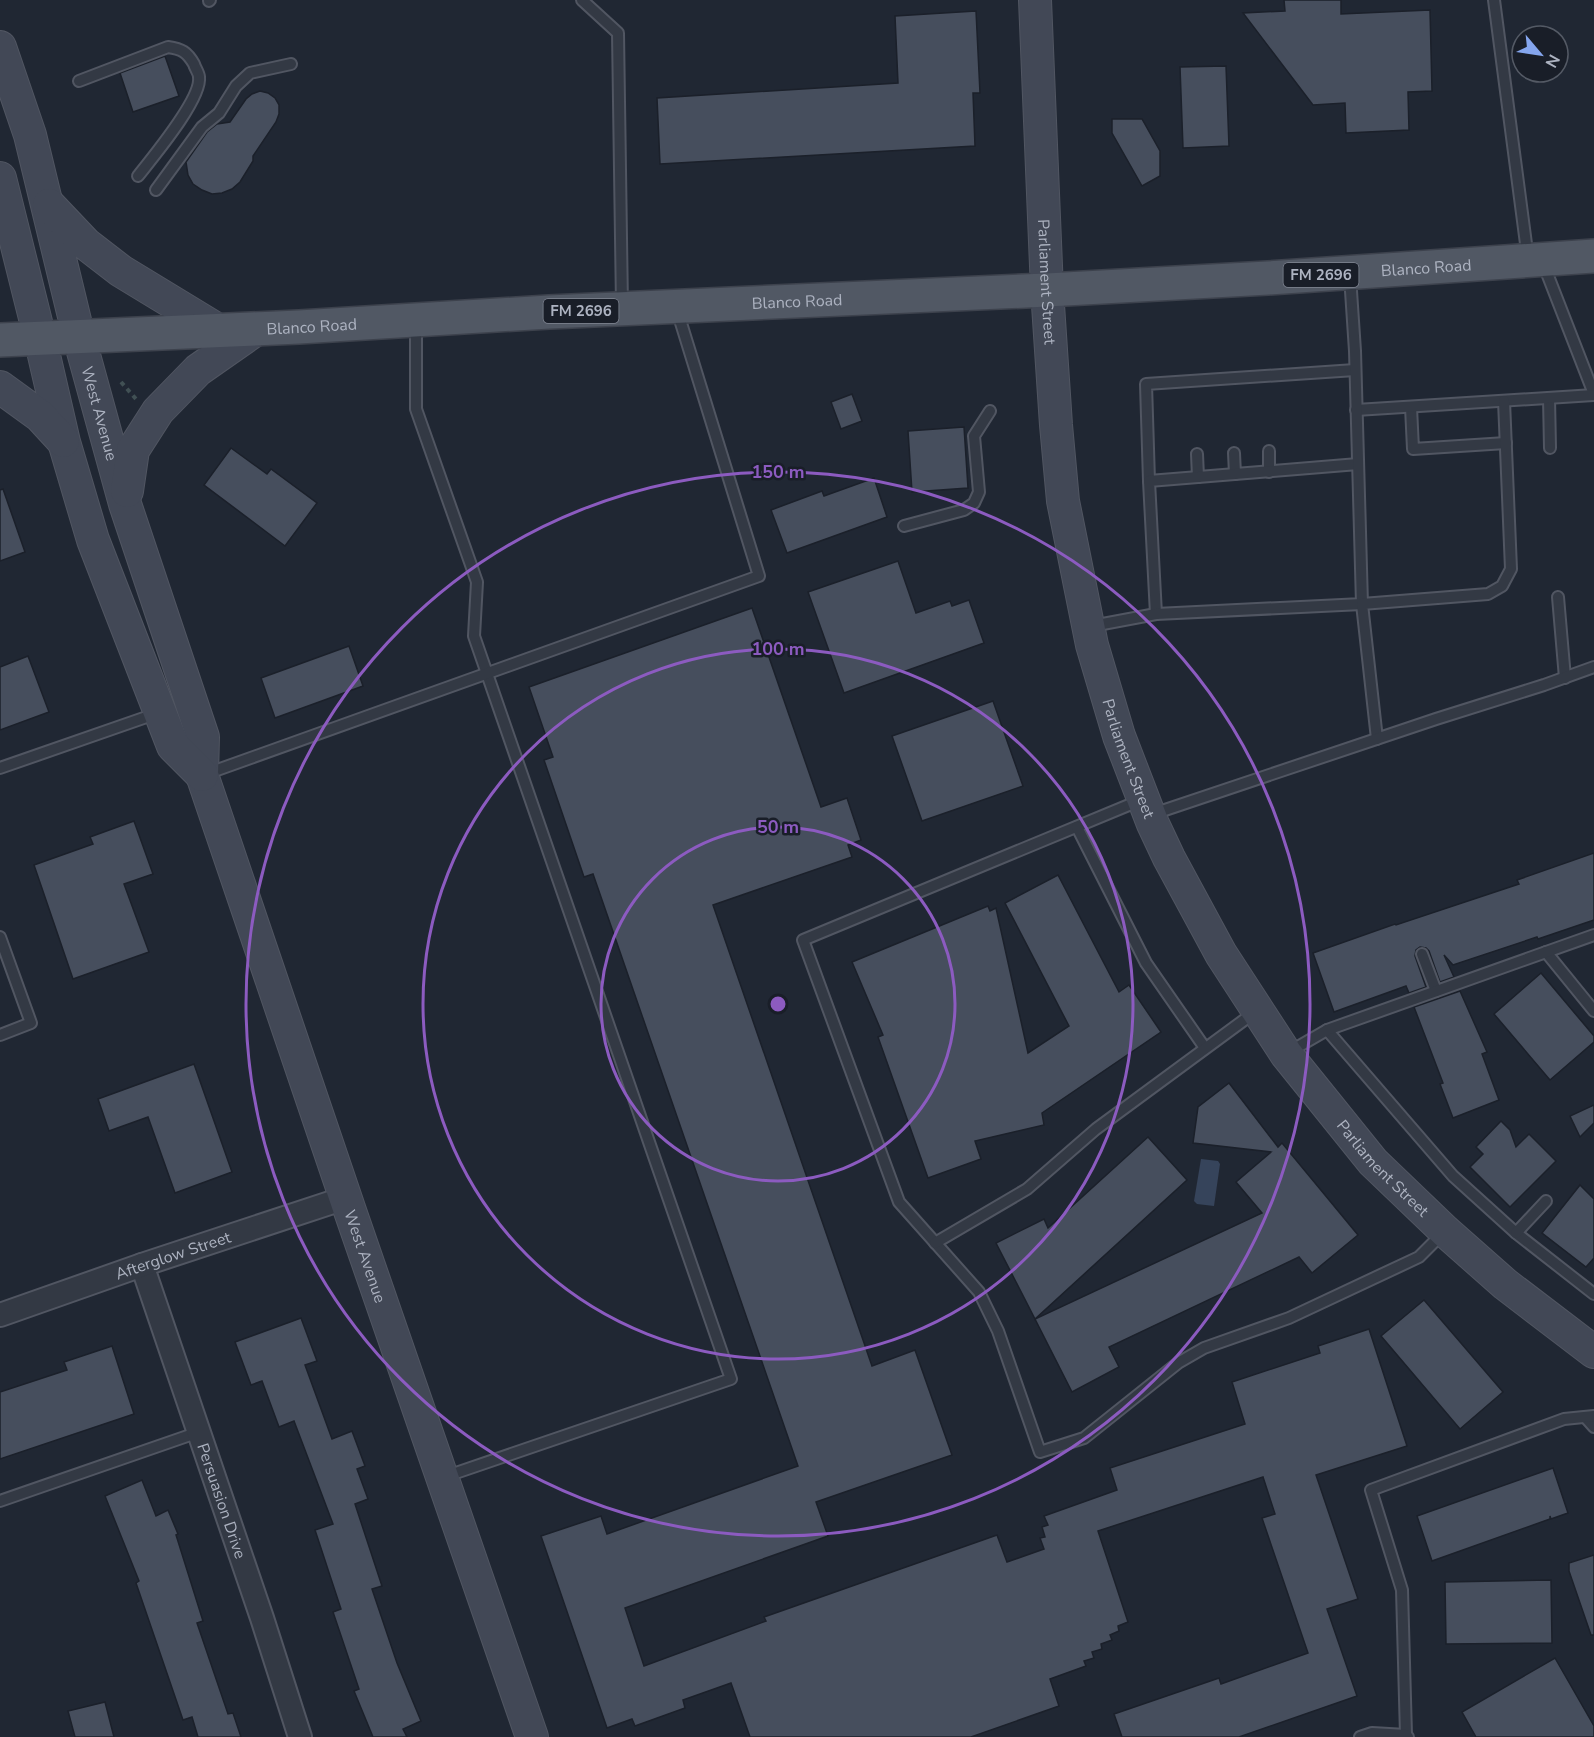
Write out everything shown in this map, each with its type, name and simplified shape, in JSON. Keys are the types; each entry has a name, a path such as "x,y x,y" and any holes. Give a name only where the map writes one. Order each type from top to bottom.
{"main road":[{"name":"Parliament Street","path":"1035,0 1047,290 1056,425 1064,501 1092,645 1119,736 1147,807 1169,858 1221,954 1286,1054 1373,1162 1445,1231 1505,1284 1594,1352"},
{"name":"West Avenue","path":"0,47 30,135 79,337 125,504 203,737 202,775 345,1198 532,1737"},
{"name":"West Avenue","path":"3,191 64,442 93,540 173,746 202,775"},
{"path":"0,248 3,191"},
{"path":"46,202 86,244 121,271 218,330"},
{"name":"Blanco Road","path":"0,340 1047,290 1350,273 1594,256"},
{"path":"125,504 133,450 158,411 198,370 258,328"},
{"path":"0,387 40,416 64,442"}],"street":[{"name":"Afterglow Street","path":"0,1315 345,1198"},
{"name":"Persuasion Drive","path":"142,1265 300,1737"}],"lane":[{"path":"582,0 618,33 622,309"},
{"path":"1356,410 1594,394 1535,261 1494,0"},
{"path":"79,81 168,47 179,48 188,53 200,76 198,89 174,129 138,176"},
{"path":"156,190 202,127 219,112 236,86 250,73 291,64"},
{"path":"1350,273 1362,604 1377,739"},
{"path":"202,775 759,576 676,307"},
{"path":"416,320 416,409 477,582 474,636 731,1379 442,1477"},
{"path":"1156,614 1146,384 1192,386 1267,382 1355,370"},
{"path":"1550,398 1550,448"},
{"path":"1088,627 1156,614 1362,604 1488,594 1502,586 1511,569 1504,401"},
{"path":"1412,406 1413,449 1506,443"},
{"path":"904,526 964,510 974,503 979,492 974,436 990,411"},
{"path":"1269,451 1269,472"},
{"path":"1234,453 1235,474"},
{"path":"1197,454 1198,477"},
{"path":"1149,481 1358,465"},
{"path":"1558,597 1565,678"},
{"path":"1445,1231 1419,1257 1289,1318 1204,1348 1178,1363 1084,1438 1040,1452 998,1332 980,1292 899,1202 803,939 1110,813 1147,807 1377,739 1594,667"},
{"path":"0,768 160,713"},
{"path":"1077,827 1146,963 1205,1048"},
{"path":"1286,1054 1327,1030 1594,935"},
{"path":"0,937 31,1023 0,1035"},
{"path":"1546,952 1594,1011"},
{"path":"1422,954 1436,991"},
{"path":"935,1243 1027,1189 1096,1130 1257,1010"},
{"path":"1327,1030 1453,1176 1516,1233 1594,1294"},
{"path":"1516,1233 1546,1201"},
{"path":"1360,1737 1372,1733 1407,1736 1402,1590 1371,1490 1564,1419 1590,1417 1594,1427"},
{"path":"0,1501 199,1432"}],"path":[{"path":"114,375 137,400"}],"water":[{"path":"1201,1159 1218,1161 1220,1164 1214,1206 1197,1204 1194,1201"}],"building":[{"path":"1284,0 1341,0 1341,14 1430,10 1432,91 1408,92 1409,130 1346,133 1345,103 1313,105 1243,13 1285,11"},
{"path":"976,11 980,93 973,93 975,146 660,164 657,98 898,83 895,16"},
{"path":"165,56 179,96 133,112 120,73"},
{"path":"1226,66 1229,146 1183,148 1180,67"},
{"path":"260,91 275,98 279,105 276,122 253,156 253,161 240,182 232,189 222,193 212,194 202,190 193,184 188,175 186,162 207,132 217,124 230,122 246,99"},
{"path":"1112,119 1142,119 1160,151 1160,176 1142,186 1112,133"},
{"path":"852,394 862,421 841,429 831,402"},
{"path":"964,427 968,488 912,492 908,431"},
{"path":"231,448 267,474 271,469 317,503 285,546 204,485"},
{"path":"874,478 887,517 787,553 771,510 822,491 824,496"},
{"path":"3,489 25,552 0,561 0,490"},
{"path":"898,561 916,613 950,601 952,606 969,600 984,643 844,693 808,592"},
{"path":"752,608 821,807 847,798 861,840 848,845 852,857 713,905 872,1366 915,1350 952,1455 816,1502 828,1536 625,1608 644,1666 766,1621 764,1617 997,1535 1007,1562 1044,1549 1040,1538 1045,1537 1042,1527 1048,1525 1044,1516 1117,1490 1110,1468 1245,1424 1232,1382 1320,1353 1318,1346 1369,1329 1407,1446 1316,1475 1358,1599 1327,1609 1357,1696 1239,1737 1122,1737 1114,1714 1219,1678 1221,1684 1308,1653 1262,1518 1275,1514 1263,1477 1098,1531 1128,1622 1118,1626 1119,1631 1110,1635 1112,1640 1101,1644 1102,1649 1092,1652 1094,1658 1084,1661 1086,1666 1050,1679 1059,1706 971,1737 750,1737 731,1683 683,1700 685,1708 635,1726 632,1719 607,1728 541,1536 601,1516 607,1534 798,1466 593,874 584,877 544,760 553,757 529,687"},
{"path":"349,646 363,686 275,718 261,678"},
{"path":"28,656 49,712 0,730 0,667"},
{"path":"993,701 1023,786 922,821 892,736"},
{"path":"134,821 153,874 124,884 149,952 73,979 34,865 93,844 90,837"},
{"path":"1594,853 1594,920 1453,965 1444,955 1454,977 1440,982 1429,951 1420,947 1416,950 1415,956 1426,987 1409,993 1406,986 1334,1012 1313,953 1519,884 1517,880"},
{"path":"1058,875 1119,992 1129,985 1161,1032 1042,1113 1044,1125 975,1141 981,1159 928,1178 878,1037 883,1035 852,962 988,906 990,911 996,908 1028,1053 1069,1026 1005,903"},
{"path":"1541,973 1594,1036 1594,1042 1550,1080 1494,1014"},
{"path":"1460,991 1487,1052 1482,1054 1499,1100 1453,1118 1440,1084 1443,1083 1414,1007"},
{"path":"194,1064 232,1172 175,1193 148,1117 109,1131 98,1099"},
{"path":"1229,1083 1278,1147 1282,1143 1358,1235 1312,1273 1299,1257 1109,1347 1119,1367 1072,1392 1035,1319 1262,1213 1236,1182 1271,1152 1193,1143 1198,1107"},
{"path":"1594,1105 1594,1123 1580,1137 1570,1116"},
{"path":"1501,1121 1510,1130 1516,1147 1529,1134 1556,1161 1510,1207 1470,1167 1483,1154 1476,1147"},
{"path":"1148,1137 1187,1180 1035,1319 996,1243 1044,1219 1048,1228"},
{"path":"1580,1185 1594,1199 1594,1258 1586,1267 1542,1233"},
{"path":"1424,1300 1503,1392 1460,1429 1381,1336"},
{"path":"301,1318 317,1361 305,1365 332,1439 352,1431 365,1466 357,1469 368,1499 355,1504 382,1586 372,1589 397,1663 421,1721 403,1729 407,1737 373,1737 354,1691 359,1689 333,1612 341,1609 315,1530 333,1524 294,1421 279,1427 262,1381 251,1385 235,1342"},
{"path":"112,1346 134,1414 0,1459 0,1392 67,1370 64,1362"},
{"path":"1553,1468 1568,1513 1551,1519 1550,1516 1550,1519 1432,1561 1417,1516"},
{"path":"142,1480 156,1516 168,1510 178,1534 176,1535 203,1621 197,1623 228,1714 233,1713 241,1737 198,1737 192,1717 183,1720 136,1583 139,1581 105,1496"},
{"path":"1594,1555 1594,1635 1591,1635 1569,1571 1569,1563"},
{"path":"1551,1580 1552,1643 1446,1644 1445,1582"},
{"path":"1555,1658 1594,1726 1594,1737 1476,1737 1462,1712"},
{"path":"105,1702 114,1737 75,1737 68,1711"}]}
